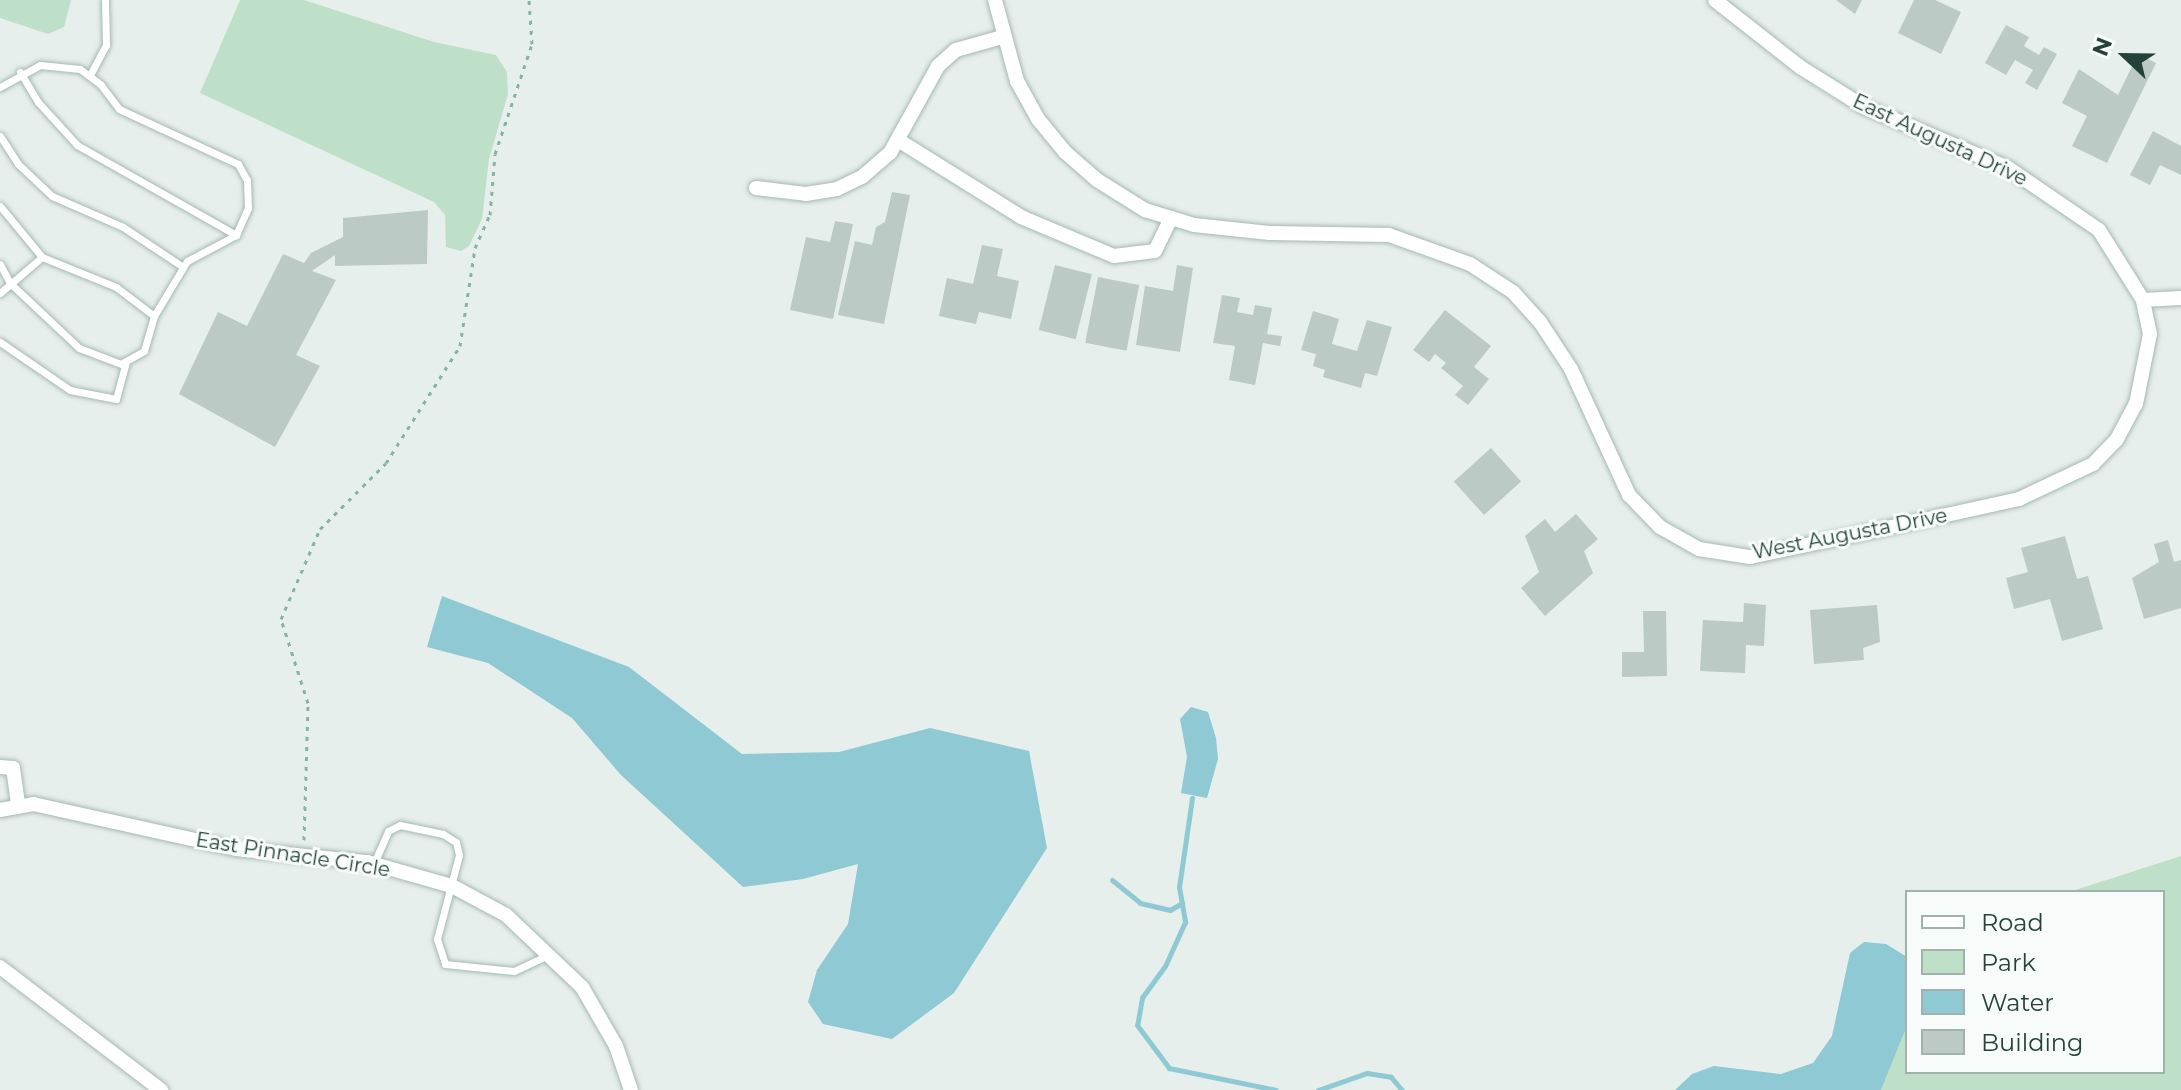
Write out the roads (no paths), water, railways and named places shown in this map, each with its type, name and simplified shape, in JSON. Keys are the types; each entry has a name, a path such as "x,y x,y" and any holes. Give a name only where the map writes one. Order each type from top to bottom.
{"street":[{"name":"West Augusta Drive","path":"995,0 1002,37 1017,81 1065,152 1145,210 1171,218 1270,233 1389,235 1470,264 1513,292 1540,322 1571,369 1629,495 1660,527 1699,549 1750,557 2019,499"},
{"name":"East Augusta Drive","path":"1715,0 1800,67 1864,107 2008,168 2065,202 2119,255 2143,300 2150,334 2145,373 2117,439 2093,464 2063,482 2019,499"},
{"path":"756,188 806,194 837,189 862,177 898,140 938,66 956,50 1002,37"},
{"path":"898,140 1021,217 1114,256 1155,251 1171,218"},
{"path":"2143,300 2181,298"},
{"path":"0,767 13,768 18,805"},
{"name":"East Pinnacle Circle","path":"0,810 33,804 236,849 374,864 452,886 506,915 551,954 582,987 616,1046 631,1090"},
{"path":"0,967 161,1090"}],"lane":[{"path":"90,75 106,45 105,0"},
{"path":"0,87 20,72 51,63 90,75 119,109 238,164 247,180 248,208 236,235 183,267 154,316 144,351 121,364 79,348 10,283 0,264"},
{"path":"20,72 38,102 77,145 236,235"},
{"path":"0,136 18,164 52,196 123,227 183,267"},
{"path":"0,206 42,257 116,287 154,316"},
{"path":"0,293 42,257"},
{"path":"0,342 70,390 116,399 126,361"},
{"path":"374,864 388,831 400,825 443,834 456,842 459,855 437,939 445,964 514,971 551,954"}],"water":[{"path":"442,596 629,667 742,754 839,752 930,728 1029,751 1047,848 954,993 892,1039 823,1024 808,1002 817,970 848,924 858,864 803,879 743,887 621,775 572,718 488,663 427,647"},
{"path":"1191,707 1208,712 1216,738 1218,759 1207,798 1181,793 1187,757 1180,719"},
{"path":"1864,942 1886,944 1905,956 1905,1031 1881,1090 1675,1090 1692,1074 1714,1066 1781,1074 1813,1063 1832,1036 1850,953"}],"waterway":[{"path":"1192,798 1179,887 1185,922 1165,966 1142,998 1137,1025 1169,1068 1276,1090"},
{"path":"1112,880 1140,903 1170,910 1182,903"},
{"path":"1318,1090 1367,1073 1391,1077 1402,1090"}]}
